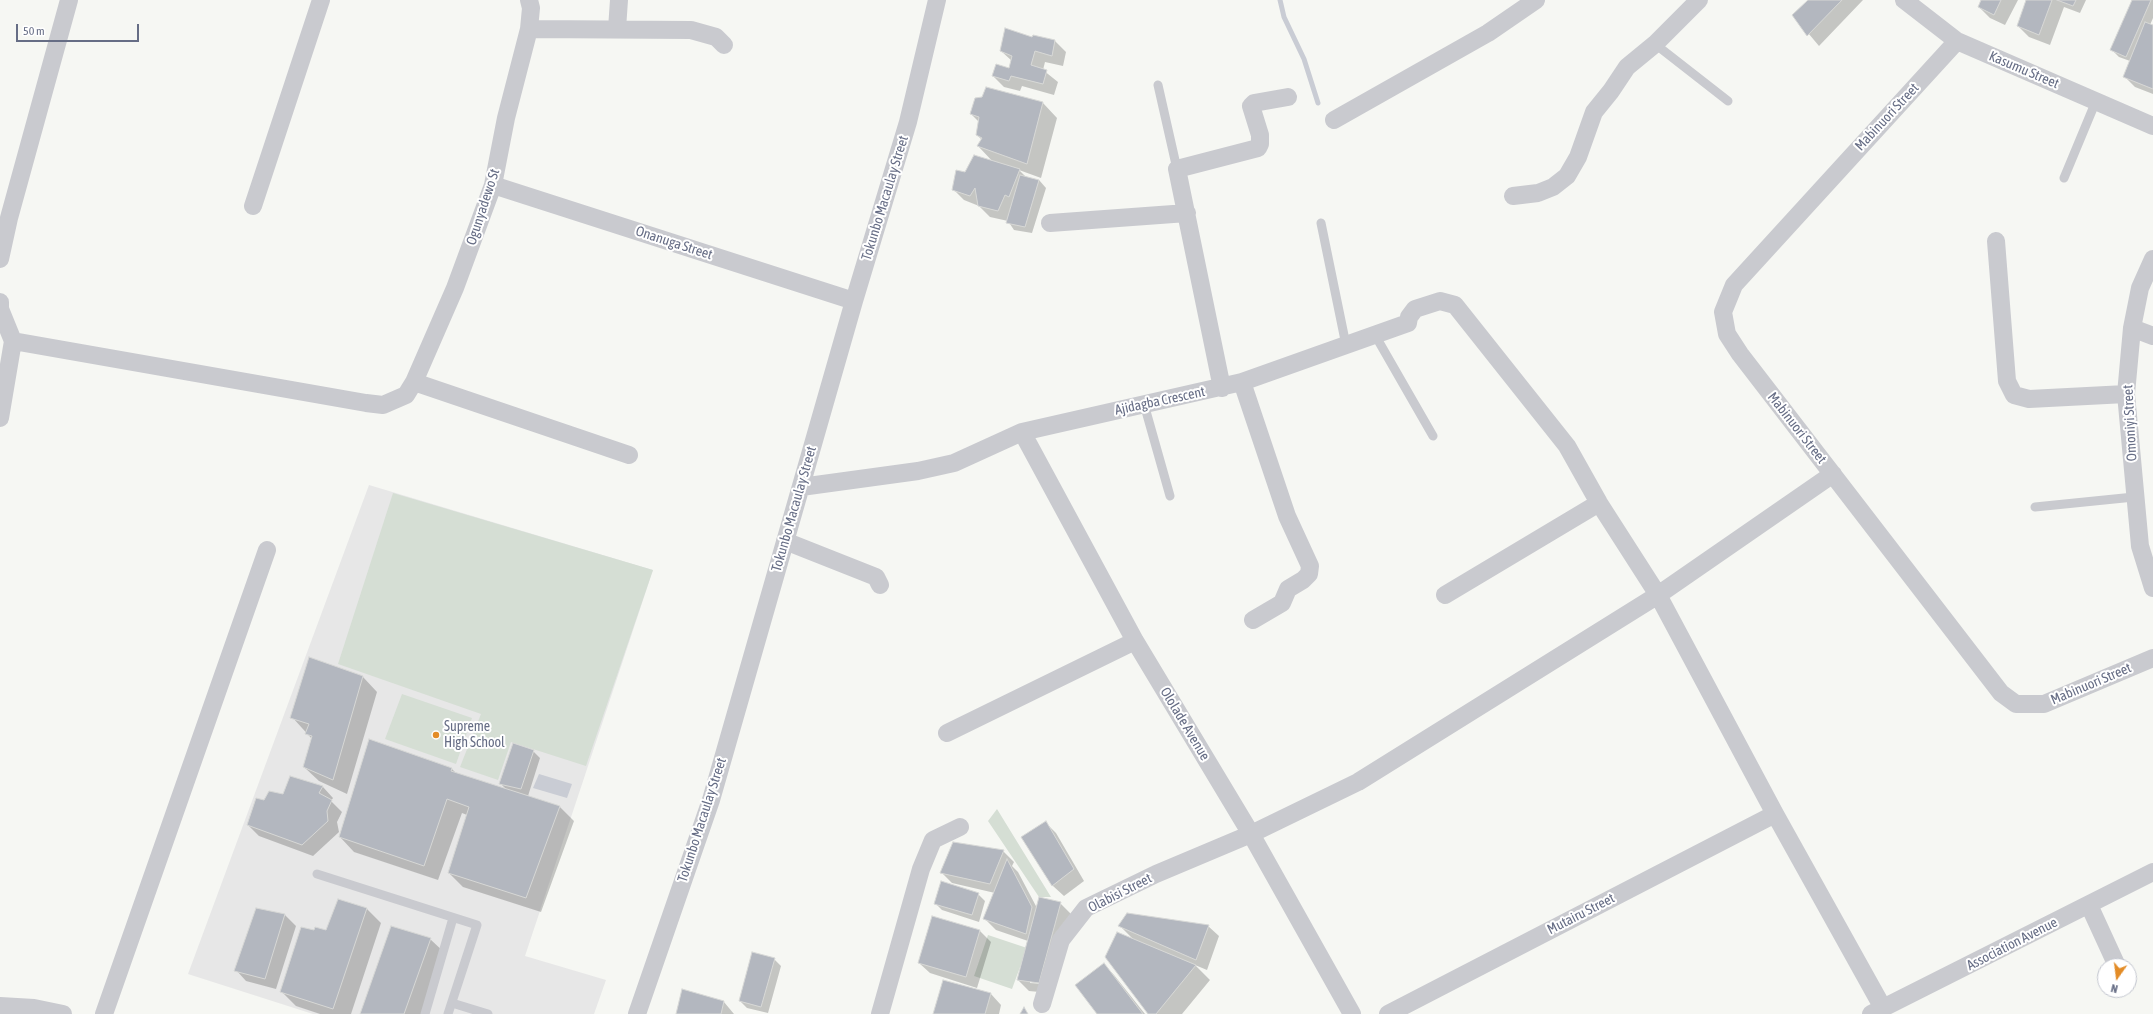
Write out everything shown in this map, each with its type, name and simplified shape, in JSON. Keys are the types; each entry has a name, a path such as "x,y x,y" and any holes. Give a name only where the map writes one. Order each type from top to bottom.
{"street":[{"path":"0,259 9,218 69,0"},
{"path":"253,206 321,0"},
{"name":"Ogunyadewo St","path":"13,341 383,405 406,395 414,382 454,288 494,185 506,118 528,29 531,8 529,0"},
{"path":"616,29 619,0"},
{"name":"Tokunbo Macaulay Street","path":"637,1014 711,800 854,301 908,122 937,0"},
{"path":"1334,120 1488,33 1536,0"},
{"path":"1513,196 1538,193 1553,187 1567,176 1578,157 1594,112 1627,67 1655,44 1699,0"},
{"name":"Kasumu Street","path":"1904,0 1957,41 2153,126"},
{"path":"528,29 691,30 716,37 724,45"},
{"name":"Mabinuori Street","path":"1957,41 1734,285 1724,312 1727,334 1740,354 2001,693 2016,704 2044,704 2153,658"},
{"path":"1222,388 1177,170 1258,148 1260,144 1260,136 1251,106 1254,103 1288,97"},
{"name":"Onanuga Street","path":"494,185 854,301"},
{"path":"1050,223 1187,213"},
{"path":"1996,242 2007,381 2014,395 2029,399 2126,394"},
{"name":"Omoniyi Street","path":"2153,259 2140,288 2132,328 2126,394 2134,497 2140,546 2153,588"},
{"name":"Ajidagba Crescent","path":"801,487 918,471 954,463 1022,432 1222,388 1408,323 1409,317 1415,309 1440,301 1447,301 1455,305 1489,346 1567,446 1599,502 1658,595 1775,814 1877,1011"},
{"path":"0,302 0,309 13,341 0,418"},
{"path":"2132,328 2153,336"},
{"path":"414,382 629,455"},
{"path":"1242,382 1287,516 1310,566 1309,574 1303,580 1288,589 1282,603 1253,620"},
{"name":"Ololade Avenue","path":"1022,432 1135,641 1251,834 1352,1014"},
{"name":"Olabisi Street","path":"1042,1004 1061,940 1086,908 1156,874 1251,834 1358,782 1658,595 1833,474"},
{"path":"1445,595 1599,502"},
{"path":"785,541 876,577 880,585"},
{"path":"104,1014 266,550"},
{"path":"947,734 1135,641"},
{"name":"Mutairu Street","path":"1388,1014 1775,814"},
{"path":"880,1014 921,869 933,840 960,828"},
{"name":"Association Avenue","path":"1877,1011 2153,872"},
{"path":"2089,905 2113,958"},
{"path":"0,1006 34,1008 63,1014"}],"lane":[{"path":"1655,44 1728,101"},
{"path":"1158,85 1177,170"},
{"path":"2064,178 2096,101"},
{"path":"1321,224 1346,345"},
{"path":"1375,334 1432,436"},
{"path":"1144,404 1170,496"},
{"path":"2035,507 2134,497"},
{"path":"317,874 477,925 448,1014"},
{"path":"425,1014 453,918"},
{"path":"452,1003 488,1014"}],"shaded area":[{"name":"Supreme High School","path":"369,485 653,570 525,956 606,980 594,1014 313,1014 188,974"},
{"path":"393,493 653,570 586,766 511,742 498,780 460,767 481,714 338,664"},
{"path":"402,694 472,718 456,764 385,739"},
{"path":"539,774 572,784 567,798 533,788"},
{"path":"997,809 1051,897 1039,897 988,821"},
{"path":"988,935 1027,948 1012,989 974,976"}],"building":[{"path":"1808,0 1842,0 1807,36 1792,15"},
{"path":"1981,0 2001,0 1994,15 1978,7"},
{"path":"2026,0 2052,0 2039,35 2017,26"},
{"path":"2057,0 2076,0 2073,6"},
{"path":"2132,0 2151,0 2126,57 2110,50"},
{"path":"2145,22 2153,25 2153,89 2123,77"},
{"path":"1005,28 1032,37 1033,35 1055,40 1052,56 1035,51 1031,65 1047,70 1043,84 1011,76 1009,81 992,76 996,64 1009,68 1012,56 1000,51"},
{"path":"986,87 1043,102 1027,164 977,146 982,138 976,135 979,117 970,114 975,98 982,97"},
{"path":"974,155 1020,169 1009,197 1005,195 998,211 978,206 975,188 970,196 952,190 956,170 965,172"},
{"path":"1020,175 1039,180 1025,227 1006,223"},
{"path":"309,657 363,676 333,780 303,767 312,736 305,734 309,724 290,718"},
{"path":"369,739 452,768 451,771 560,806 526,898 448,873 469,807 447,799 424,866 339,837"},
{"path":"513,743 534,750 521,789 499,784"},
{"path":"290,776 323,786 319,793 332,800 327,811 328,821 302,845 247,825 256,798 264,800 269,791 283,794"},
{"path":"1046,821 1074,869 1052,886 1021,837"},
{"path":"953,842 1004,850 990,884 940,873"},
{"path":"1007,859 1032,907 1026,934 983,919"},
{"path":"941,881 979,893 972,915 934,904"},
{"path":"1039,897 1061,902 1039,983 1017,980"},
{"path":"338,899 367,908 333,1009 280,992 301,927 314,930 315,927 326,930"},
{"path":"256,908 285,914 265,979 234,971"},
{"path":"1127,913 1209,925 1196,960 1118,926"},
{"path":"932,916 980,930 966,977 918,963"},
{"path":"391,926 431,938 404,1014 360,1014"},
{"path":"1117,932 1196,965 1156,1014 1148,1014 1105,957"},
{"path":"752,952 775,958 761,1007 739,1001"},
{"path":"1104,963 1143,1014 1097,1014 1075,985"},
{"path":"943,980 991,993 985,1014 933,1014"},
{"path":"682,989 724,1001 721,1014 676,1014"},
{"path":"1024,1007 1028,1014 1020,1014"}],"waterway":[{"path":"1280,0 1284,17 1304,59 1318,103"}],"place":[{"name":"Supreme High School","path":"436,735"}]}
